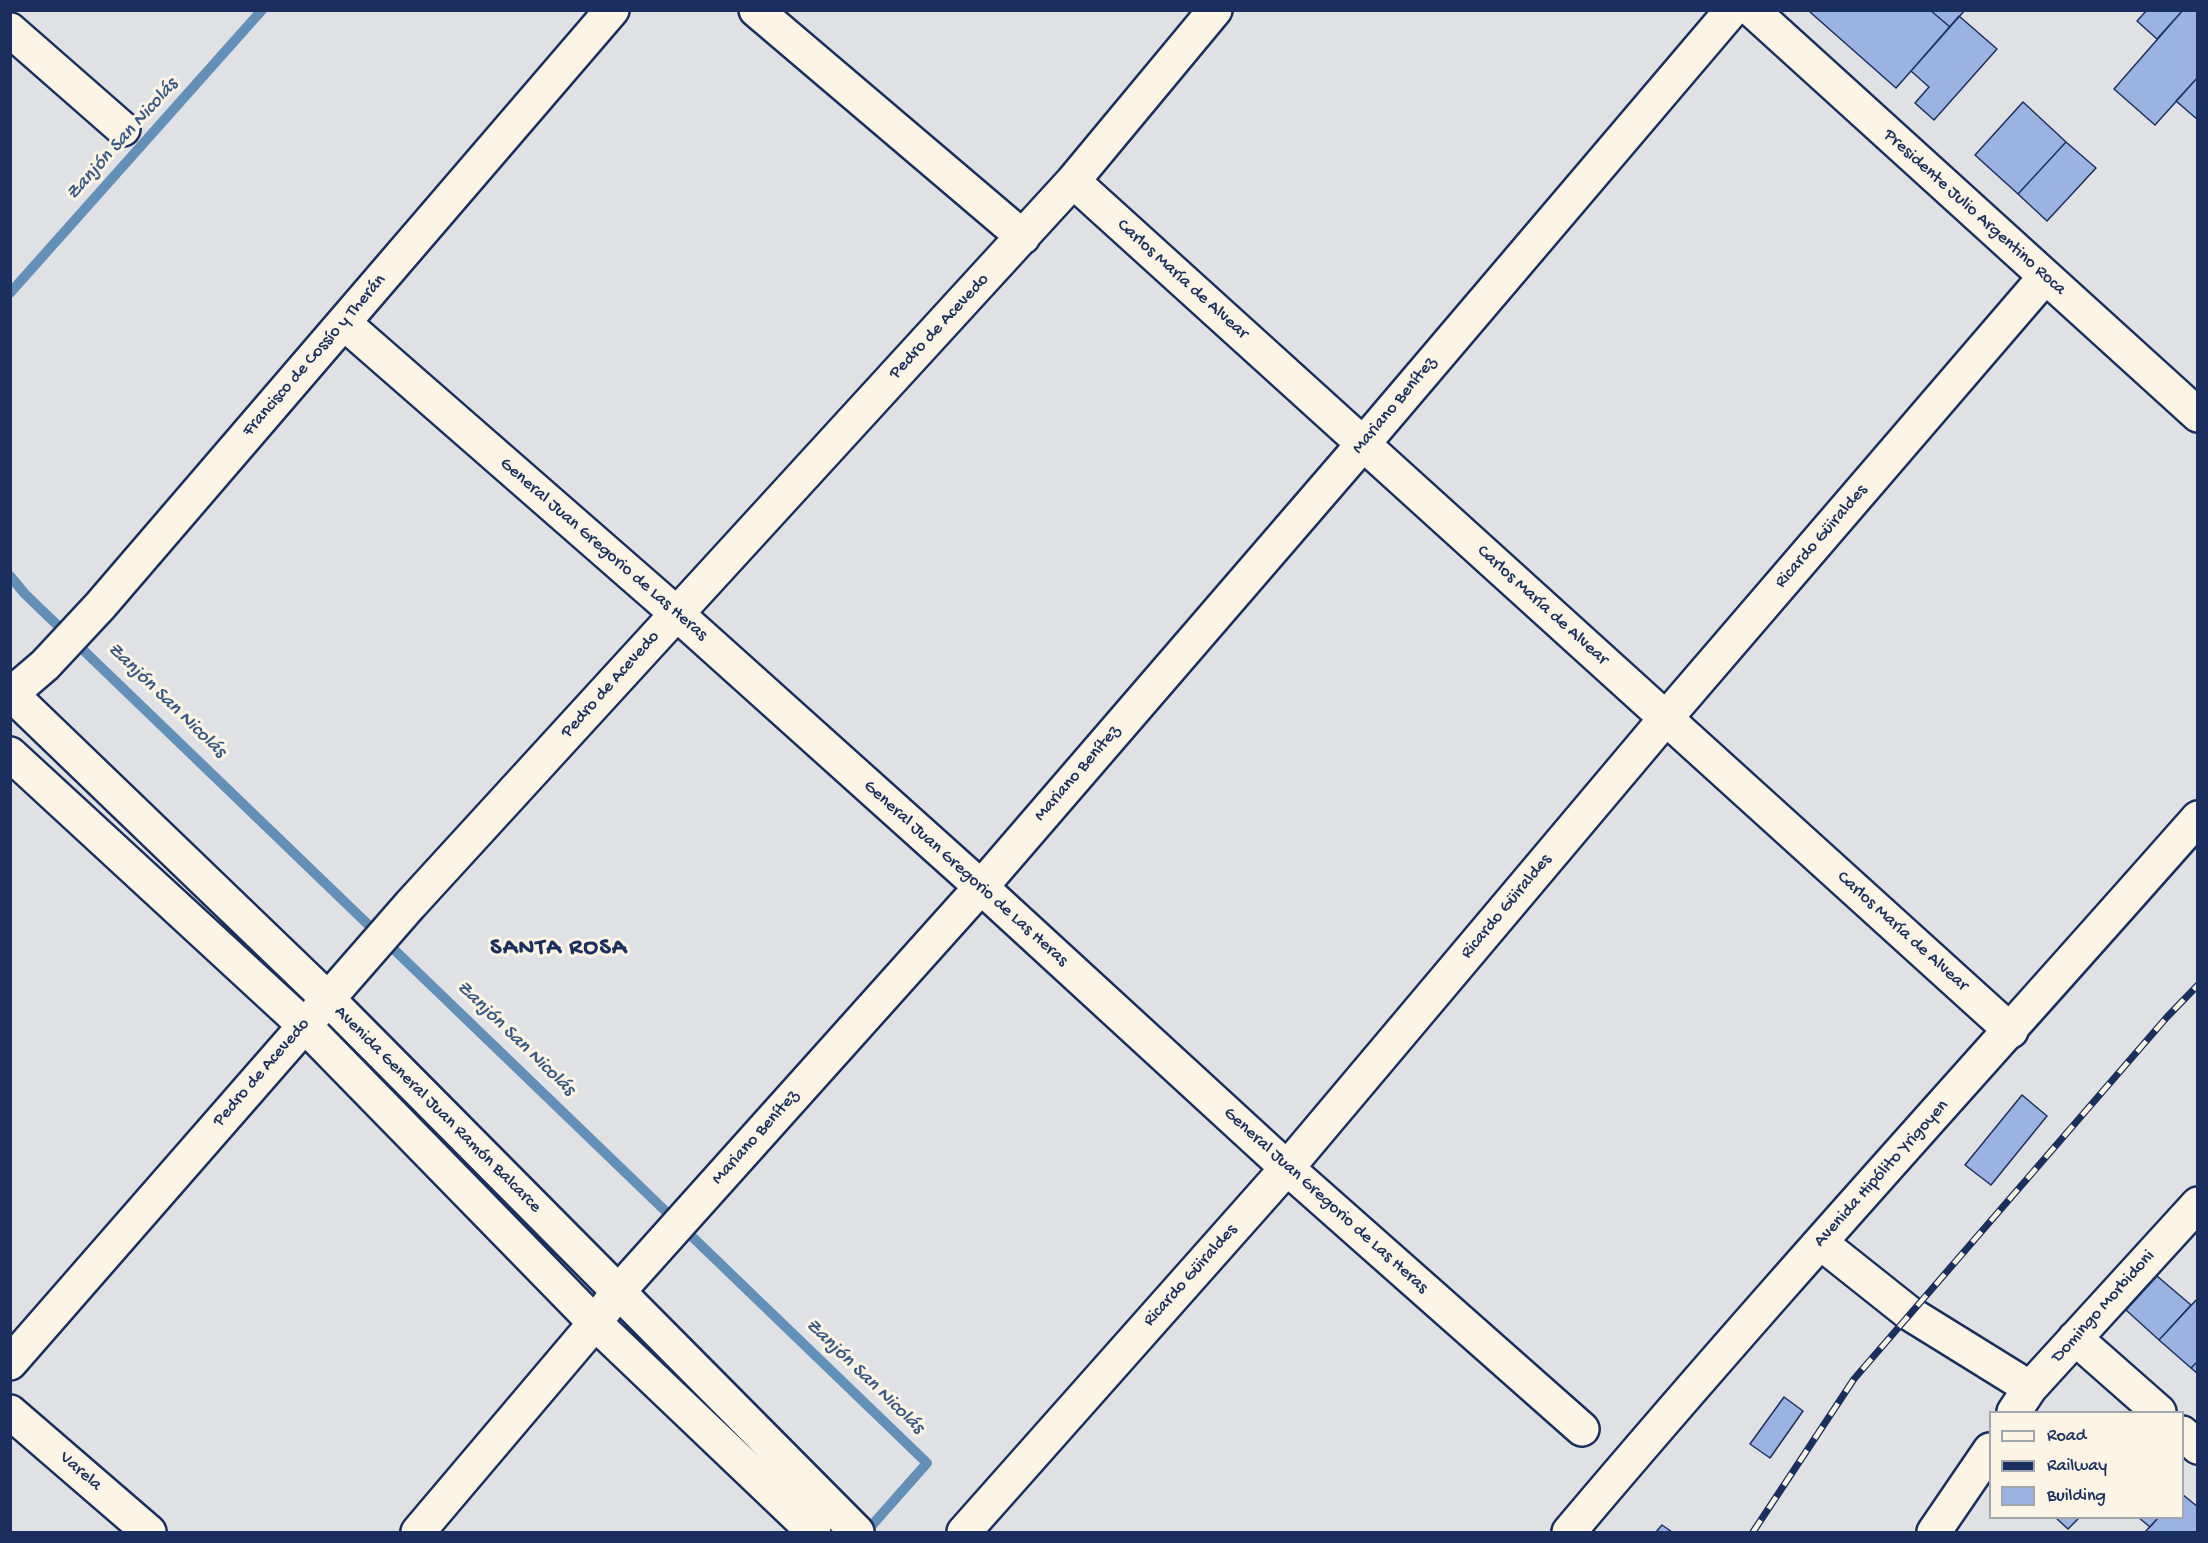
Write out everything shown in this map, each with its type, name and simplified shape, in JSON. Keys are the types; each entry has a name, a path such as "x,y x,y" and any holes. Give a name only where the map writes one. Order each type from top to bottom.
{"street":[{"name":"Francisco de Cossío y Therán","path":"11,694 45,665 100,606 612,10"},
{"path":"756,10 1023,237"},
{"name":"Pedro de Acevedo","path":"10,1363 410,906 1073,181 1215,10"},
{"name":"Mariano Benítez","path":"418,1533 595,1323 617,1293 981,887 1363,444 1732,10"},
{"name":"Presidente Julio Argentino Roca","path":"1752,10 2198,415"},
{"path":"10,30 123,129"},
{"name":"Carlos María de Alvear","path":"1073,181 2011,1031"},
{"name":"Ricardo Güiraldes","path":"964,1533 1287,1168 1666,718 2045,278"},
{"name":"General Juan Gregorio de Las Heras","path":"344,323 676,613 981,887 1287,1168 1582,1429"},
{"name":"Avenida General Juan Ramón Balcarce","path":"11,694 328,999 617,1293 816,1520"},
{"name":"Avenida General Juan Ramón Balcarce","path":"10,754 304,1025 595,1323 816,1520 857,1533"},
{"name":"Avenida Hipólito Yrigoyen","path":"1569,1533 1821,1243 2198,818"},
{"name":"Domingo Morbidoni","path":"2022,1400 2074,1338 2198,1204"},
{"path":"1821,1243 2022,1400"},
{"path":"2074,1338 2157,1411"},
{"name":"Varela","path":"10,1412 149,1533"},
{"path":"2184,1435 2198,1447"},
{"path":"1934,1533 1989,1451"}],"building":[{"path":"1811,10 1930,10 1950,27 1896,88 1810,12"},
{"path":"1930,10 1965,10 1950,27"},
{"path":"2147,10 2183,10 2157,39 2137,21"},
{"path":"2183,10 2198,10 2198,77 2155,125 2114,89"},
{"path":"1959,16 1997,49 1934,120 1915,103 1929,87 1911,71"},
{"path":"2198,77 2198,120 2176,101"},
{"path":"2023,102 2066,142 2018,194 1975,155"},
{"path":"2066,142 2096,168 2047,221 2018,194"},
{"path":"2022,1095 2047,1116 1991,1185 1965,1165"},
{"path":"2157,1276 2191,1305 2159,1340 2126,1310"},
{"path":"2198,1298 2198,1361 2191,1368 2159,1340"},
{"path":"2198,1361 2198,1374 2191,1368"},
{"path":"1784,1397 1803,1411 1770,1458 1750,1444"},
{"path":"2184,1496 2198,1507 2198,1532 2145,1532 2157,1519 2184,1519"},
{"path":"2057,1519 2078,1519 2068,1529"},
{"path":"2140,1519 2157,1519 2150,1527"},
{"path":"1662,1525 1672,1532 1656,1532"}],"waterway":[{"name":"Zanjón San Nicolás","path":"10,293 262,10"},
{"name":"Zanjón San Nicolás","path":"10,576 25,594 927,1463 866,1532"}],"railway":[{"path":"1753,1532 1854,1379 2167,1017 2198,985"}],"district":[{"name":"SANTA ROSA","path":"559,949"}]}
